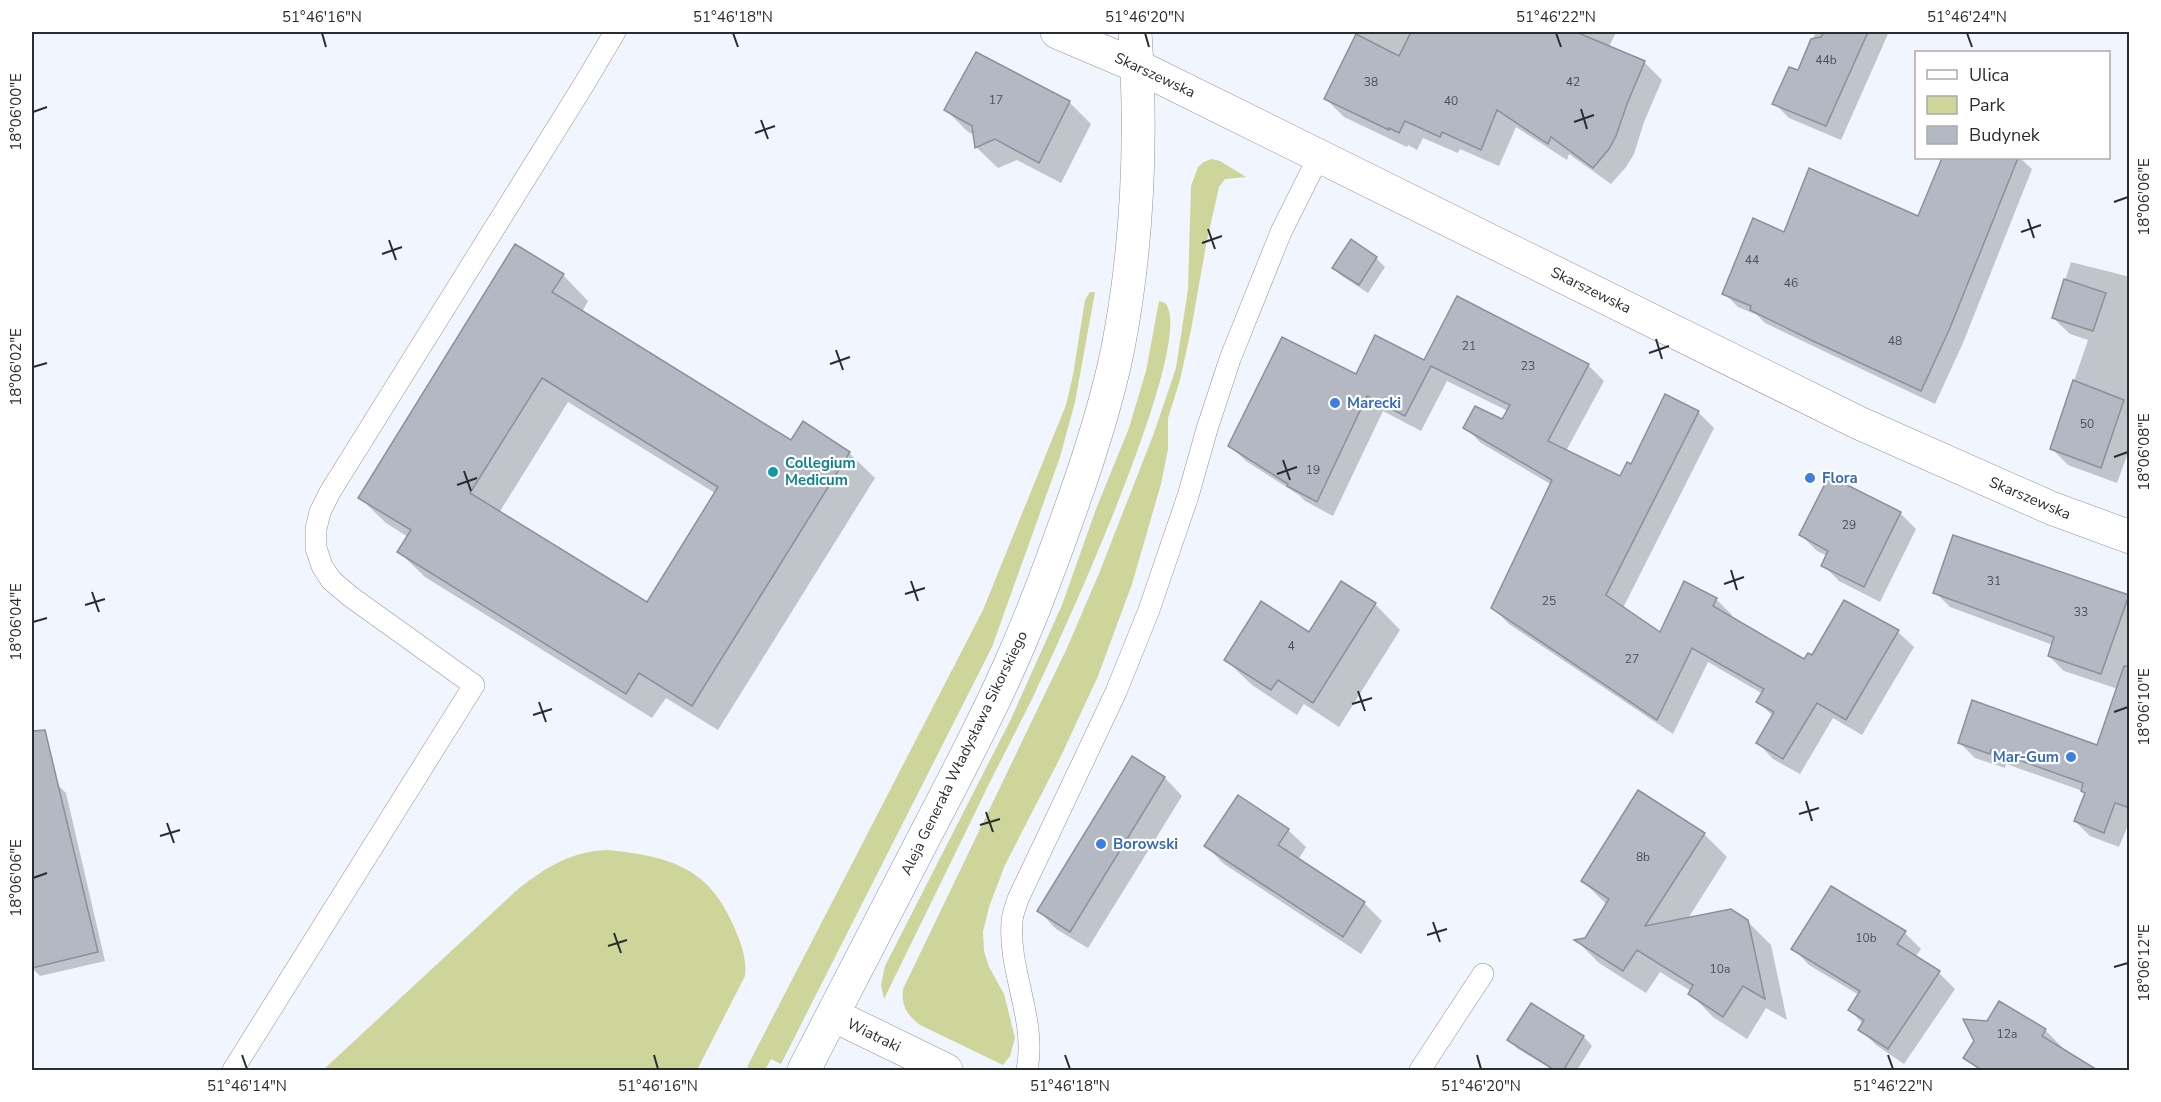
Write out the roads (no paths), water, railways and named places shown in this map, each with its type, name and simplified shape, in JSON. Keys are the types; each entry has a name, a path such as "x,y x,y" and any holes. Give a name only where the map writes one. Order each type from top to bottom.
{"street":[{"name":"Skarszewska","path":"1057,32 1137,66 1859,423 2051,508 2130,537"},
{"name":"Aleja Generała Władysława Sikorskiego","path":"804,1071 1013,660 1046,578 1085,468 1104,406 1118,348 1129,278 1136,198 1135,32"},
{"name":"Wiatraki","path":"833,1015 946,1071"}],"lane":[{"path":"233,1071 474,685 351,597 331,580 322,566 316,548 316,529 320,512 330,492 615,32"},
{"path":"1027,1071 1029,1044 1012,940 1012,920 1018,899 1116,692 1149,610 1188,496 1230,359 1281,232 1319,156"},
{"path":"1420,1071 1483,974"}],"place":[{"name":"Marecki","path":"1335,403"},
{"name":"Collegium Medicum","path":"773,472"},
{"name":"Flora","path":"1810,478"},
{"name":"Mar-Gum","path":"2071,757"},
{"name":"Borowski","path":"1101,844"}]}
